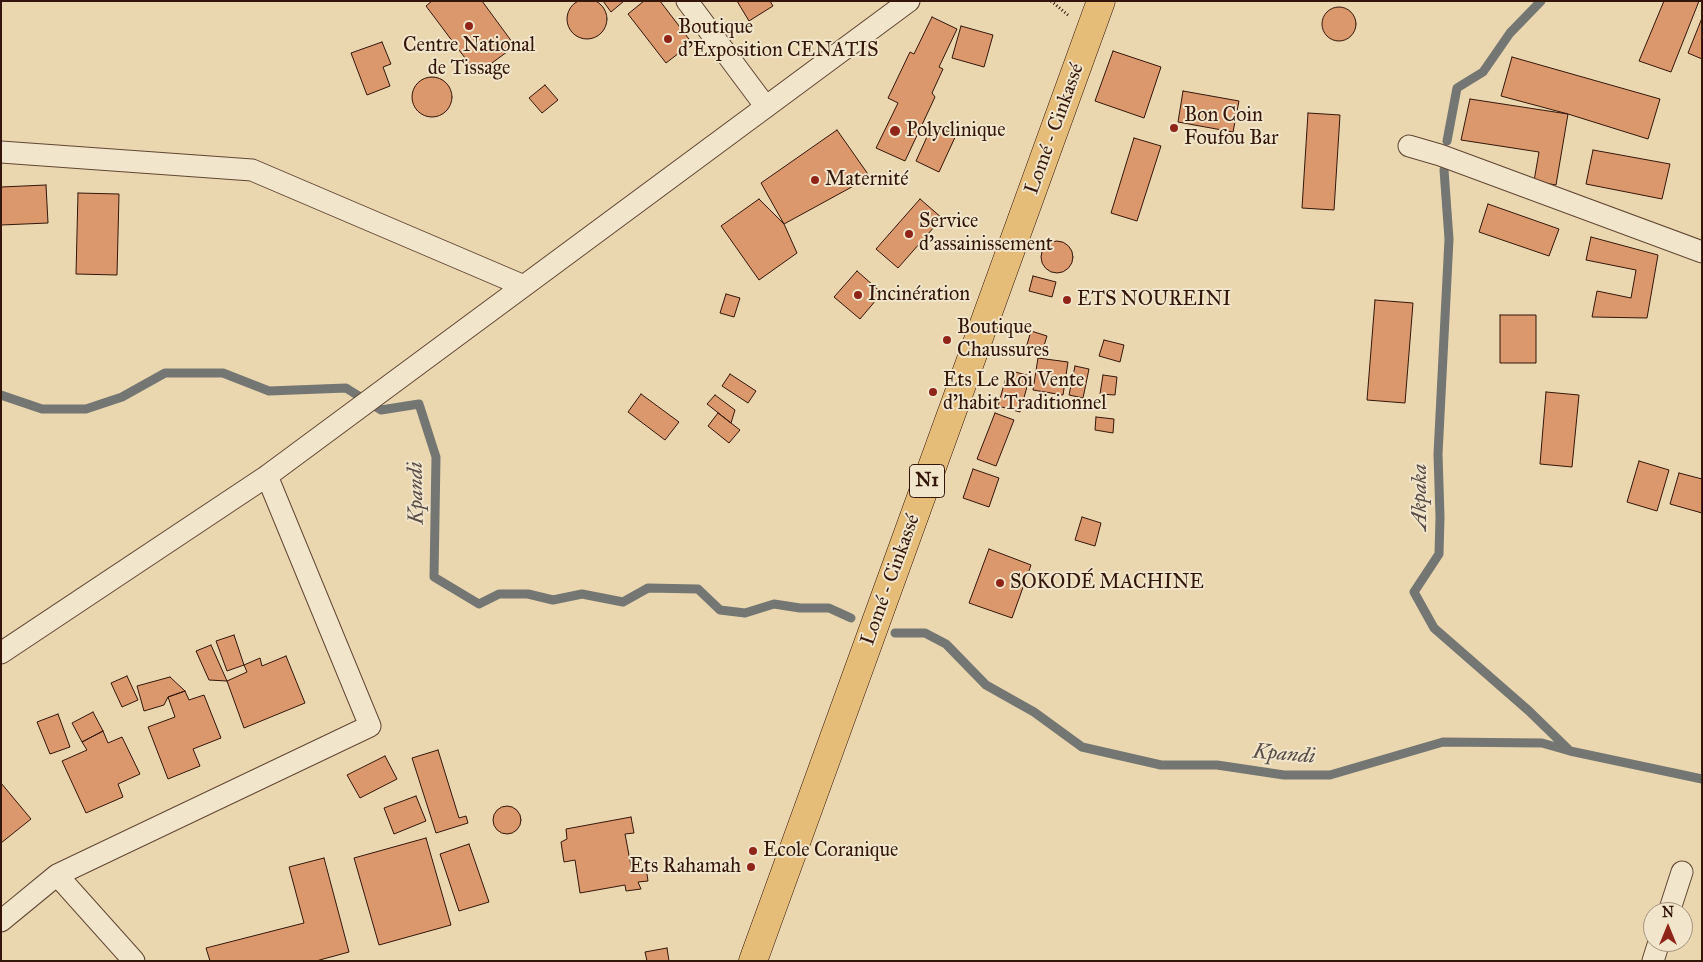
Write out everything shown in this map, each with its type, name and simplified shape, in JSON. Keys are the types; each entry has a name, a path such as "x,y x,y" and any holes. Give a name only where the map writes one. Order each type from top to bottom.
{"highway":[{"name":"Lomé - Cinkassé","path":"753,961 1102,1"}],"street":[{"path":"687,1 766,107"},
{"path":"1,654 267,476 908,1"},
{"path":"1409,146 1440,155 1702,252"},
{"path":"1,152 252,170 524,286"},
{"path":"1,921 57,875 370,726 267,476"},
{"path":"1672,902 1682,872"},
{"path":"57,875 134,961"}],"building":[{"path":"591,-1 598,2 604,8 607,19 606,27 598,36 591,39 583,39 576,36 568,27 567,15 570,8 579,0"},
{"path":"432,1 482,1 515,46 477,74 426,6"},
{"path":"603,1 624,1 611,12"},
{"path":"644,1 660,1 692,43 666,63 628,14"},
{"path":"737,1 770,1 773,6 749,21"},
{"path":"1664,1 1699,1 1671,72 1639,61"},
{"path":"1339,7 1351,12 1356,24 1351,36 1339,41 1327,36 1322,24 1327,12"},
{"path":"932,17 957,29 939,67 943,69 932,93 935,97 905,161 876,148 898,103 888,98 910,52 914,54"},
{"path":"1702,18 1702,59 1688,53"},
{"path":"961,26 993,35 984,67 952,58"},
{"path":"382,42 391,64 383,67 390,86 367,95 351,53"},
{"path":"1113,51 1161,67 1144,118 1095,101"},
{"path":"1512,57 1660,99 1648,139 1568,114 1501,96"},
{"path":"432,77 446,83 452,97 446,111 432,117 418,111 412,97 418,83"},
{"path":"545,85 558,100 542,113 529,98"},
{"path":"1183,91 1239,101 1233,132 1178,122"},
{"path":"1470,99 1568,114 1556,185 1534,181 1539,152 1461,140"},
{"path":"1308,113 1340,115 1334,210 1302,208"},
{"path":"931,128 957,133 939,172 916,161"},
{"name":"Maternité","path":"837,130 870,177 784,224 761,183"},
{"path":"1134,138 1161,146 1137,221 1111,213"},
{"path":"1593,150 1670,164 1662,199 1586,184"},
{"path":"46,185 48,223 1,225 1,187"},
{"path":"78,193 119,194 117,275 76,274"},
{"name":"Maternité","path":"759,199 784,224 797,253 759,280 721,226"},
{"name":"Service d'assainissement","path":"920,199 942,218 898,268 876,249"},
{"path":"1488,204 1559,229 1549,256 1479,232"},
{"path":"1591,237 1658,255 1647,318 1592,317 1597,291 1631,298 1636,270 1586,260"},
{"path":"1057,241 1069,245 1073,257 1069,269 1057,273 1045,269 1041,257 1045,245"},
{"name":"Incinération","path":"857,271 882,293 860,319 834,297"},
{"path":"1033,276 1056,282 1052,297 1029,291"},
{"path":"726,294 740,298 734,317 720,313"},
{"path":"1375,300 1413,303 1405,403 1367,400"},
{"path":"1500,315 1536,315 1536,363 1500,363"},
{"path":"1031,331 1047,336 1042,352 1026,348"},
{"path":"1104,340 1124,345 1120,362 1099,356"},
{"path":"1038,358 1068,362 1063,395 1033,390"},
{"path":"1075,366 1089,369 1083,398 1069,395"},
{"path":"1008,370 1030,376 1020,412 998,406"},
{"path":"730,374 756,391 748,403 722,386"},
{"path":"1103,375 1117,377 1115,395 1100,394"},
{"path":"1546,392 1579,395 1572,467 1540,464"},
{"path":"641,394 679,422 665,440 628,412"},
{"path":"715,395 735,410 731,423 707,404"},
{"path":"718,413 740,430 729,443 708,426"},
{"path":"995,413 1014,420 996,466 977,459"},
{"path":"1096,417 1114,419 1113,433 1095,430"},
{"path":"1639,461 1669,470 1657,511 1627,502"},
{"path":"973,469 999,478 989,507 963,498"},
{"path":"1679,473 1702,479 1702,513 1670,504"},
{"path":"1082,517 1101,523 1095,546 1075,540"},
{"path":"989,549 1031,565 1012,618 969,603"},
{"path":"234,635 244,665 227,671 216,641"},
{"path":"211,645 227,681 209,680 196,651"},
{"path":"286,656 305,703 244,728 227,681 247,672 244,665 260,658 262,666"},
{"path":"127,676 138,700 122,707 111,683"},
{"path":"170,677 185,691 168,697 164,705 144,711 137,686"},
{"path":"185,691 189,700 204,695 221,738 193,749 200,766 168,779 148,727 175,717 168,697"},
{"path":"93,712 103,731 82,742 72,723"},
{"path":"58,714 70,747 50,754 37,722"},
{"path":"103,731 108,743 122,737 140,774 118,784 123,797 86,813 62,761 87,750 82,742"},
{"path":"438,750 459,818 466,816 468,823 436,833 412,758"},
{"path":"385,756 397,779 360,798 347,775"},
{"path":"1,783 31,819 1,843"},
{"path":"416,796 426,821 394,834 384,808"},
{"path":"507,806 517,810 521,820 517,830 507,834 497,830 493,820 497,810"},
{"path":"631,817 634,833 625,834 632,871 646,868 648,881 638,882 641,889 626,891 625,885 580,893 575,860 564,862 561,842 567,839 566,829"},
{"path":"426,838 451,925 379,945 354,858"},
{"path":"469,844 489,902 459,911 440,854"},
{"path":"324,858 349,952 316,961 210,961 206,948 304,923 289,867"},
{"path":"667,948 669,961 647,961 645,952"}],"waterway":[{"name":"Akpaka","path":"1447,141 1457,88 1483,72 1510,33 1541,1"},
{"name":"Akpaka","path":"1444,170 1449,239 1438,454 1439,554 1414,592 1434,628 1529,711 1568,749"},
{"name":"Kpandi","path":"1,395 42,409 86,409 122,397 165,373 223,373 269,391 346,388 381,410 419,404 436,457 434,577 479,604 499,594 528,594 553,600 582,594 623,602 648,588 698,589 720,610 745,613 774,604 800,608 829,608 851,618"},
{"name":"Kpandi","path":"895,633 925,633 946,644 986,685 1034,712 1082,747 1161,765 1217,765 1284,775 1330,775 1443,742 1542,743 1570,751 1702,779"}],"place":[{"name":"Centre National de Tissage","path":"469,26"},
{"name":"Boutique d'Exposition CENATIS","path":"668,39"},
{"name":"Bon Coin Foufou Bar","path":"1174,128"},
{"name":"Polyclinique","path":"895,131"},
{"name":"Maternité","path":"815,180"},
{"name":"Service d'assainissement","path":"909,234"},
{"name":"Incinération","path":"858,295"},
{"name":"ETS NOUREINI","path":"1067,300"},
{"name":"Boutique Chaussures","path":"947,340"},
{"name":"Ets Le Roi Vente d'habit Traditionnel","path":"933,392"},
{"name":"SOKODÉ MACHINE","path":"1000,583"},
{"name":"Ecole Coranique","path":"753,851"},
{"name":"Ets Rahamah","path":"751,867"}]}
